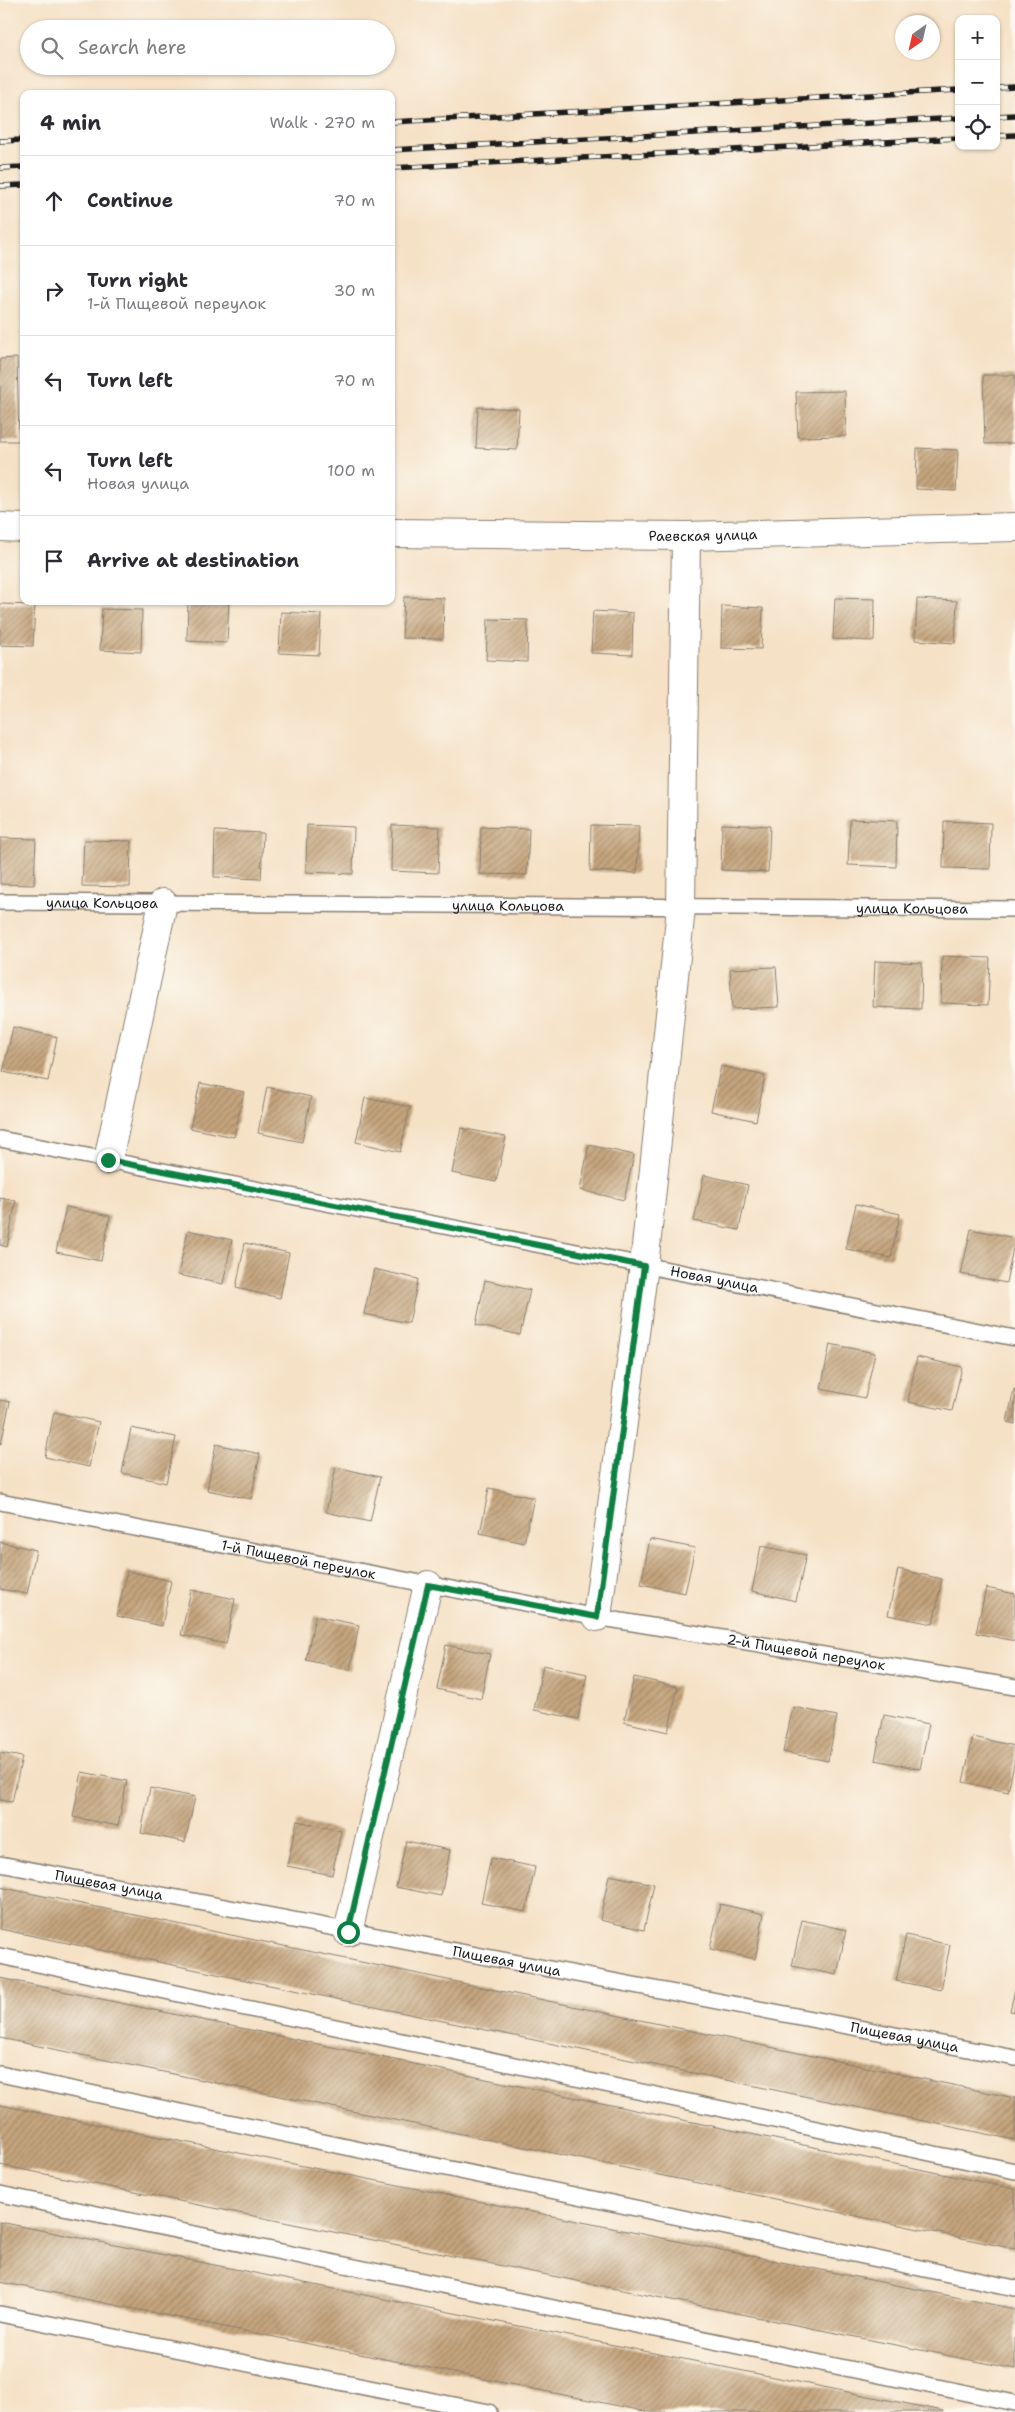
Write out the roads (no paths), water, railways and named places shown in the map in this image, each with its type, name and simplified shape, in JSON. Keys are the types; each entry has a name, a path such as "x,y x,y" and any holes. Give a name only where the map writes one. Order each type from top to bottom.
{"street":[{"name":"Раевская улица","path":"395,532 686,536 1015,526"},
{"path":"0,527 20,528"},
{"path":"597,1617 644,1266 681,908 686,536"},
{"path":"108,1160 163,903"},
{"path":"348,1932 428,1585"}],"lane":[{"name":"улица Кольцова","path":"0,902 1015,909"},
{"name":"Новая улица","path":"0,1139 1015,1338"},
{"name":"1-й Пищевой переулок","path":"0,1502 597,1617"},
{"name":"2-й Пищевой переулок","path":"597,1617 1015,1687"},
{"name":"Пищевая улица","path":"0,1864 1015,2058"},
{"path":"0,1956 1015,2171"},
{"path":"0,2074 1015,2288"},
{"path":"0,2194 1015,2403"},
{"path":"0,2314 489,2412"}],"railway":[{"path":"1000,88 1015,87"},
{"path":"395,122 955,90"},
{"path":"1000,116 1015,115"},
{"path":"395,150 955,118"},
{"path":"1000,136 1015,135"},
{"path":"395,168 955,138"},
{"path":"0,141 20,140"},
{"path":"0,168 20,167"},
{"path":"0,186 20,185"}]}
